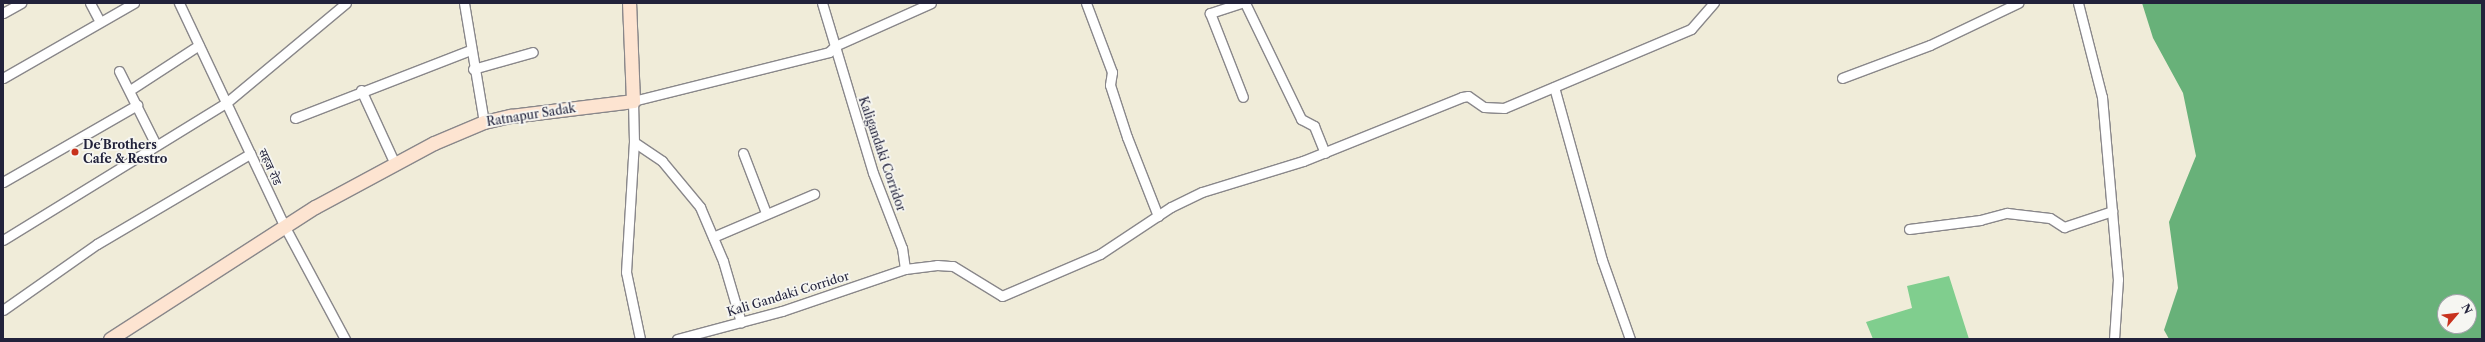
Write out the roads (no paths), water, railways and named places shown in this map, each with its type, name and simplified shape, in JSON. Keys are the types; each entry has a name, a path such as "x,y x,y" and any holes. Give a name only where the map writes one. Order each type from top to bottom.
{"main road":[{"path":"629,3 633,101"},
{"name":"Ratnapur Sadak","path":"110,339 286,229 315,208 395,164 484,122 633,101"}],"street":[{"path":"3,13 21,3"},
{"path":"90,3 100,22"},
{"path":"3,78 134,3"},
{"path":"3,240 226,103 346,3"},
{"path":"464,3 473,69 484,122"},
{"name":"Kaligandaki Corridor","path":"822,3 873,173 902,248 905,269"},
{"path":"640,339 626,272 634,142 633,101 807,59 829,52 835,46 931,3"},
{"path":"1086,3 1112,72 1110,85 1127,137 1158,216 1202,192 1325,153 1462,97 1468,96 1484,107 1504,108 1691,29 1714,3"},
{"path":"1241,3 1228,5 1210,13 1243,97"},
{"path":"1245,3 1301,119 1314,126 1325,153"},
{"path":"1842,78 1930,45 2018,3"},
{"path":"2078,3 2102,97 2118,279 2114,339"},
{"name":"सहज रोड","path":"181,4 286,229 345,339"},
{"path":"130,90 199,45"},
{"path":"295,118 361,90 470,50"},
{"path":"473,69 533,52"},
{"path":"119,70 156,145"},
{"path":"1554,87 1602,260 1630,339"},
{"path":"361,90 395,164"},
{"path":"3,182 137,105"},
{"path":"634,142 662,161 683,184 700,207 713,237 741,322"},
{"path":"743,153 766,213"},
{"path":"3,310 97,244 250,154"},
{"path":"713,237 766,213 814,194"},
{"path":"1910,229 1980,220 2007,213 2050,218 2064,227 2112,211"},
{"name":"Kali Gandaki Corridor","path":"677,339 690,338 905,269 953,266 1002,296 1100,254 1158,216"}],"place":[{"name":"De´Brothers Cafe & Restro","path":"75,152"}]}
